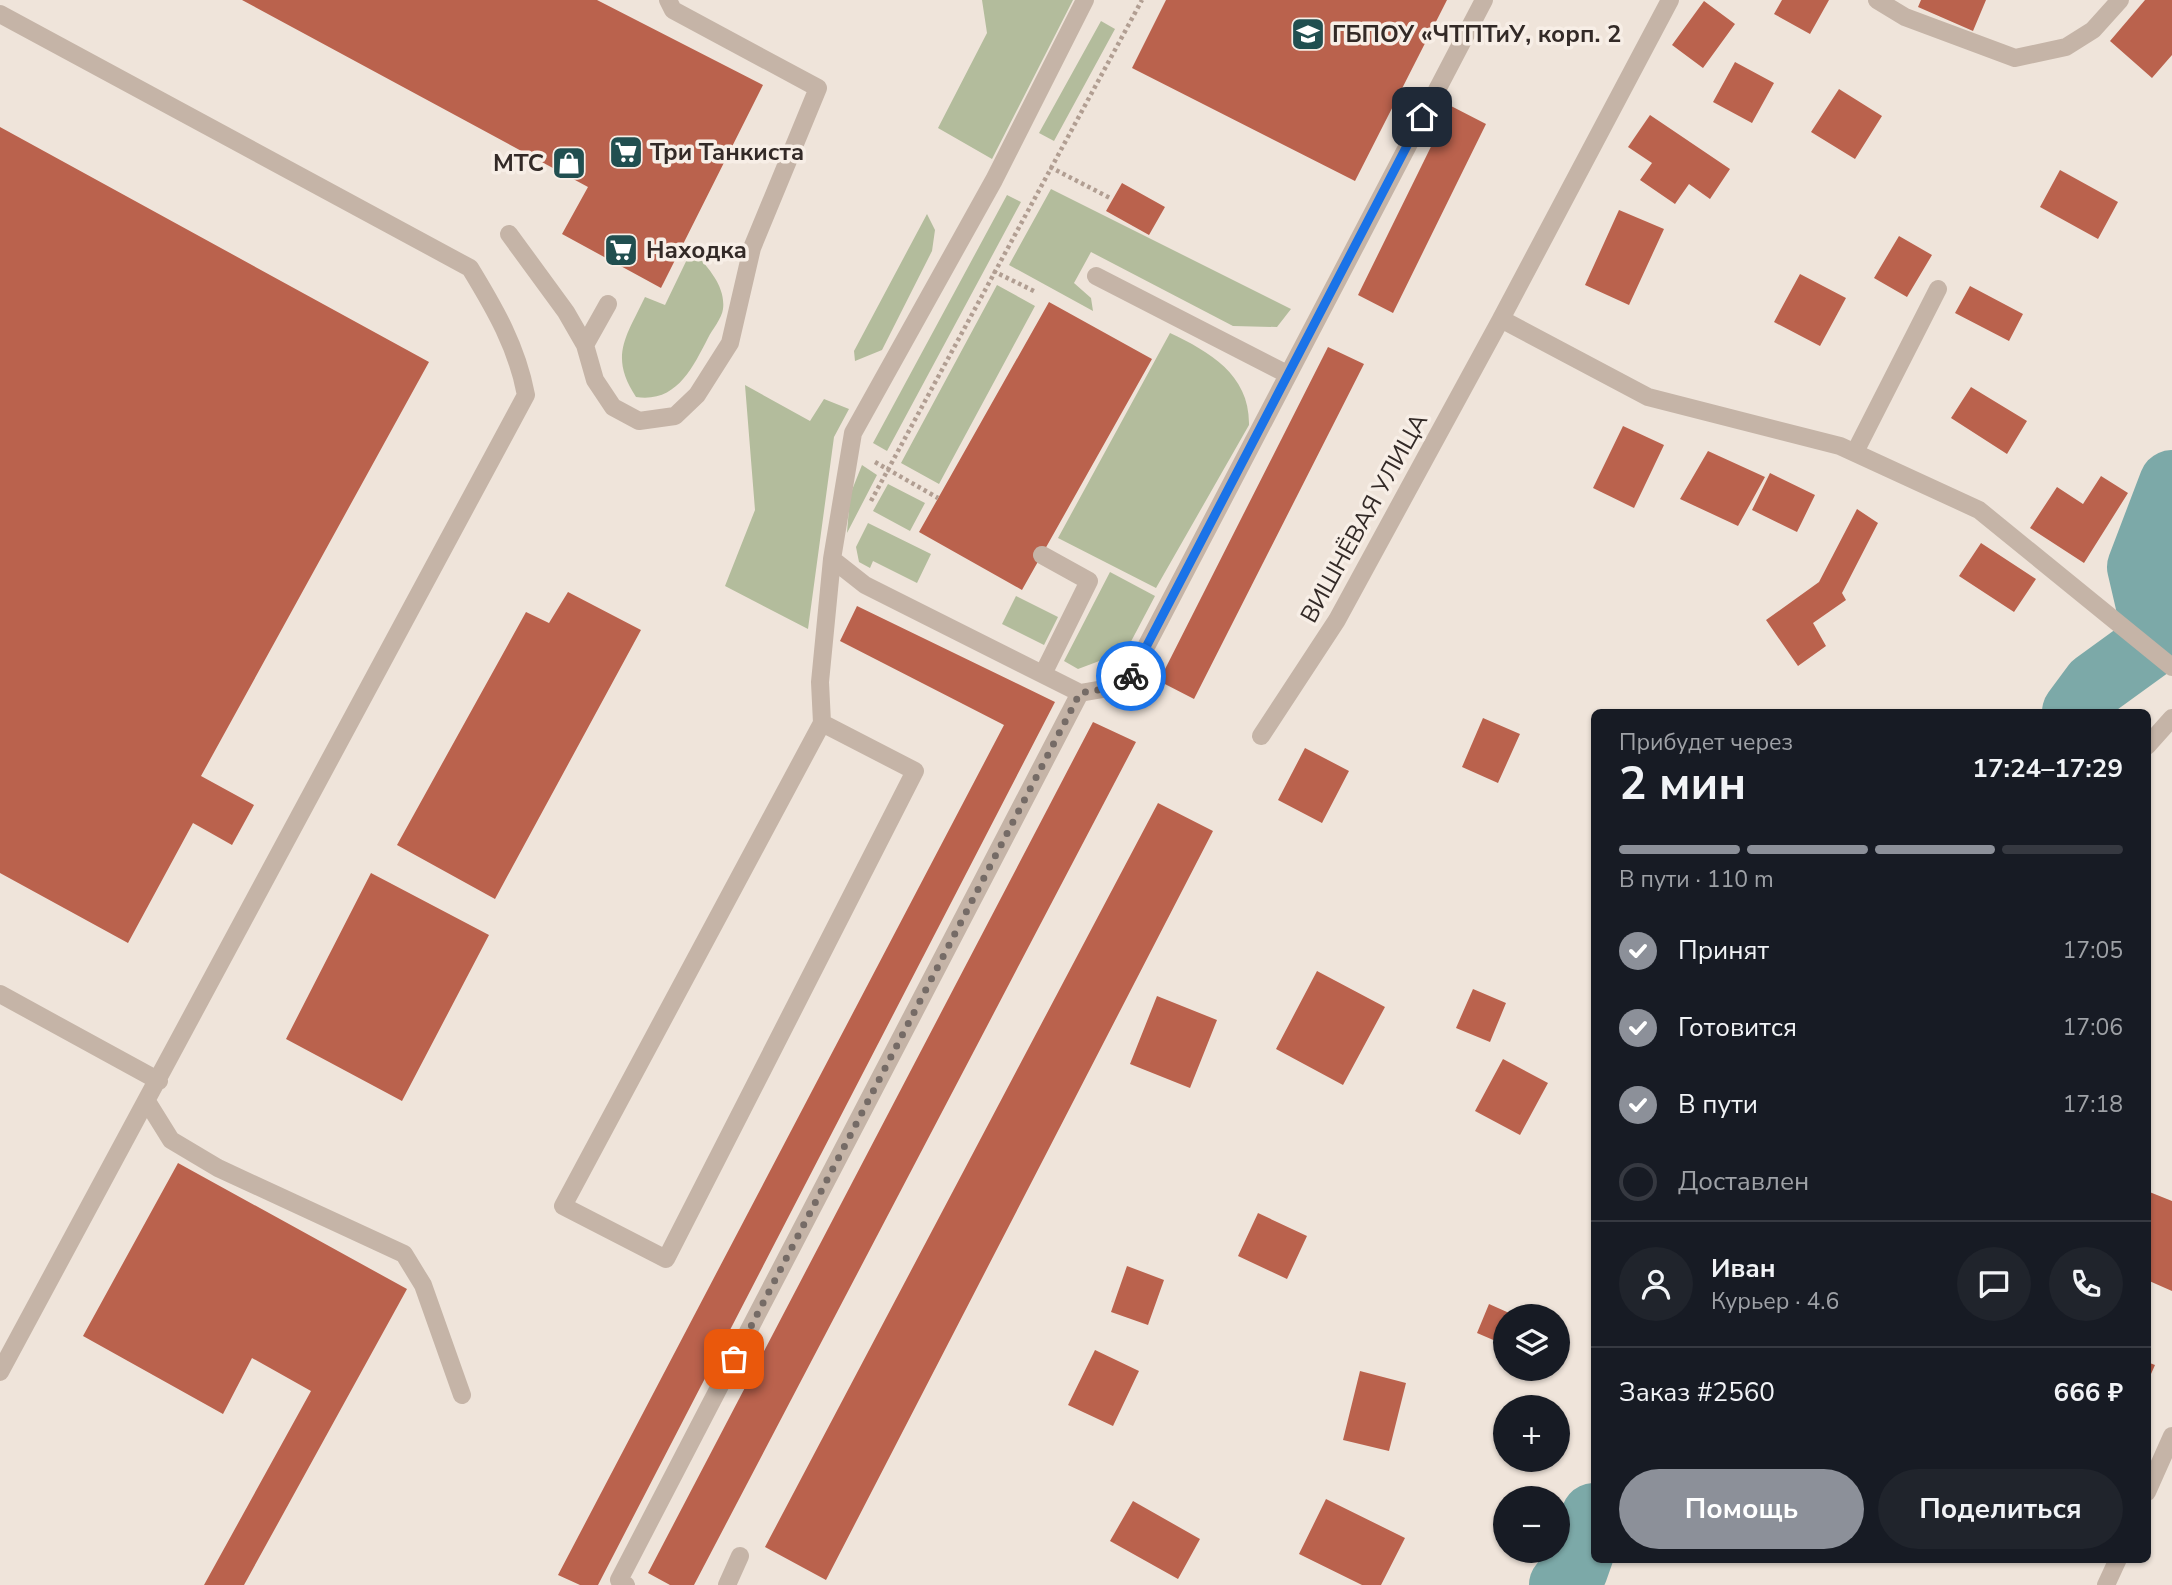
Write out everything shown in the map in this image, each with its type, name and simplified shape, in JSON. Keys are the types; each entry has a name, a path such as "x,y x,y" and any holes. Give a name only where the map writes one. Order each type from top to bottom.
{"street":[{"path":"509,234 566,312 585,345 596,380 613,407 639,421 675,415 697,396 730,343 752,248 818,88 673,10 668,0"},
{"path":"822,723 915,771 666,1259 563,1206 822,723 820,682 832,559 853,433 994,180 1085,0"},
{"path":"832,559 865,586 1080,693 1126,685 1484,0"},
{"name":"ВИШНЁВАЯ УЛИЦА","path":"1261,736 1337,620 1670,0"},
{"path":"1877,0 1905,18 2015,58 2066,47 2093,30 2120,0"},
{"path":"0,14 470,268 502,320 520,365 526,395 148,1103 0,1372"},
{"path":"1096,276 1287,374"},
{"path":"1855,452 1938,289"},
{"path":"585,345 608,304"},
{"path":"1501,319 1648,397 1840,446 1979,510 2166,662"},
{"path":"1042,555 1089,581 1042,674"},
{"path":"626,1585 619,1580 1080,693"},
{"path":"2151,742 2172,718"},
{"path":"0,994 159,1082"},
{"path":"148,1103 170,1140 206,1161 404,1254 423,1285 462,1395"},
{"path":"2151,1483 2172,1436"},
{"path":"727,1585 740,1556"},
{"path":"2106,1585 2116,1563"}],"path":[{"path":"869,506 993,271 1142,0"},
{"path":"1050,167 1112,199"},
{"path":"993,271 1036,292"},
{"path":"851,447 938,498"}],"green space":[{"path":"982,0 1073,0 992,159 938,128 987,33"},
{"path":"1101,21 1115,29 1054,141 1039,133"},
{"path":"1051,189 1291,309 1277,327 1233,326 1091,252 1074,283 1091,298 1093,311 1009,265"},
{"path":"1007,195 1021,202 887,451 873,443"},
{"path":"927,214 935,230 932,251 882,350 855,361 854,351"},
{"path":"692,249 718,284 723,300 722,313 696,361 681,381 662,395 636,397 623,370 623,347 627,335 645,297 665,305"},
{"path":"997,285 1035,306 939,484 901,463"},
{"path":"1170,333 1199,348 1225,367 1243,392 1248,407 1249,425 1156,588 1058,538"},
{"path":"745,385 810,421 824,399 849,409 834,437 808,629 725,586 755,510"},
{"path":"862,465 877,475 847,533 850,495"},
{"path":"888,484 925,503 910,531 873,511"},
{"path":"868,523 931,554 917,583 873,561 870,568 859,562 856,547"},
{"path":"1110,572 1155,596 1126,651 1078,669 1064,661"},
{"path":"1016,596 1058,617 1044,645 1002,624"}],"building":[{"name":"Три Танкиста","path":"242,0 597,0 763,85 661,288 562,234 588,187"},
{"name":"ГБПОУ «ЧТПТиУ, корп. 2","path":"1166,0 1447,0 1355,181 1132,68"},
{"path":"1782,0 1829,0 1810,34 1774,14"},
{"path":"1921,0 1986,0 1973,31 1918,7"},
{"path":"2145,0 2172,0 2172,55 2152,78 2110,41"},
{"path":"1704,1 1735,24 1703,68 1672,45"},
{"path":"1735,62 1774,83 1752,123 1713,102"},
{"path":"1839,89 1882,116 1855,159 1811,132"},
{"path":"1451,106 1486,124 1393,313 1358,295"},
{"path":"1650,115 1730,169 1710,199 1689,184 1675,204 1640,180 1652,163 1628,147"},
{"path":"0,127 429,362 201,776 254,805 232,845 193,823 128,943 0,873"},
{"path":"2060,170 2118,202 2098,239 2040,207"},
{"path":"1122,183 1165,207 1149,235 1106,211"},
{"path":"1619,210 1664,229 1629,305 1585,285"},
{"path":"1899,236 1932,255 1907,297 1874,278"},
{"path":"1800,274 1846,298 1820,346 1774,322"},
{"path":"1970,286 2023,314 2009,341 1955,313"},
{"path":"1049,302 1152,359 1022,590 919,532"},
{"path":"1328,347 1364,364 1194,699 1159,681"},
{"path":"1971,387 2027,421 2007,454 1951,418"},
{"path":"1623,426 1664,445 1634,508 1593,488"},
{"path":"1708,451 1765,477 1738,526 1680,499"},
{"path":"1770,473 1815,495 1797,532 1752,510"},
{"path":"2101,476 2128,493 2084,563 2030,528 2057,487 2083,504"},
{"path":"1857,509 1878,523 1842,593 1846,600 1813,623 1826,646 1798,666 1766,620 1819,582"},
{"path":"1981,543 2036,579 2014,612 1959,576"},
{"path":"568,592 641,630 495,899 397,845 526,612 549,623"},
{"path":"857,606 1055,702 598,1585 580,1585 558,1575 1004,725 840,641"},
{"path":"1483,718 1520,734 1498,783 1462,767"},
{"path":"1093,722 1136,742 694,1585 670,1585 648,1573"},
{"path":"1305,748 1349,771 1322,823 1278,800"},
{"path":"1158,803 1213,831 826,1580 765,1547"},
{"path":"371,873 489,935 402,1101 286,1039"},
{"path":"1317,971 1385,1007 1343,1085 1276,1049"},
{"path":"1473,989 1506,1003 1490,1042 1456,1028"},
{"path":"1157,996 1217,1020 1190,1088 1130,1064"},
{"path":"1503,1059 1548,1083 1520,1135 1475,1111"},
{"path":"178,1163 407,1289 244,1585 204,1585 311,1391 252,1358 223,1414 83,1336"},
{"path":"2151,1193 2172,1201 2172,1291 2151,1282"},
{"path":"1258,1213 1307,1236 1287,1279 1238,1256"},
{"path":"1127,1266 1164,1280 1148,1325 1111,1312"},
{"path":"1489,1304 1493,1306 1493,1340 1477,1333"},
{"path":"1095,1350 1139,1371 1113,1426 1068,1405"},
{"path":"1360,1371 1406,1383 1389,1451 1343,1440"},
{"path":"1326,1499 1405,1538 1381,1585 1362,1585 1299,1554"},
{"path":"1133,1501 1200,1539 1178,1579 1110,1541"}],"waterway":[{"path":"2077,709 2095,685 2157,640 2140,567 2172,483"},
{"path":"1562,1585 1575,1570 1591,1525"}],"way so far":[{"path":"734,1359 1080,693 1126,685 1131,676"}],"place":[{"name":"ГБПОУ «ЧТПТиУ, корп. 2","path":"1308,34"},
{"name":"Три Танкиста","path":"626,152"},
{"name":"МТС","path":"569,163"},
{"name":"Находка","path":"621,250"}],"route":[{"path":"1131,676 1422,117"}]}
